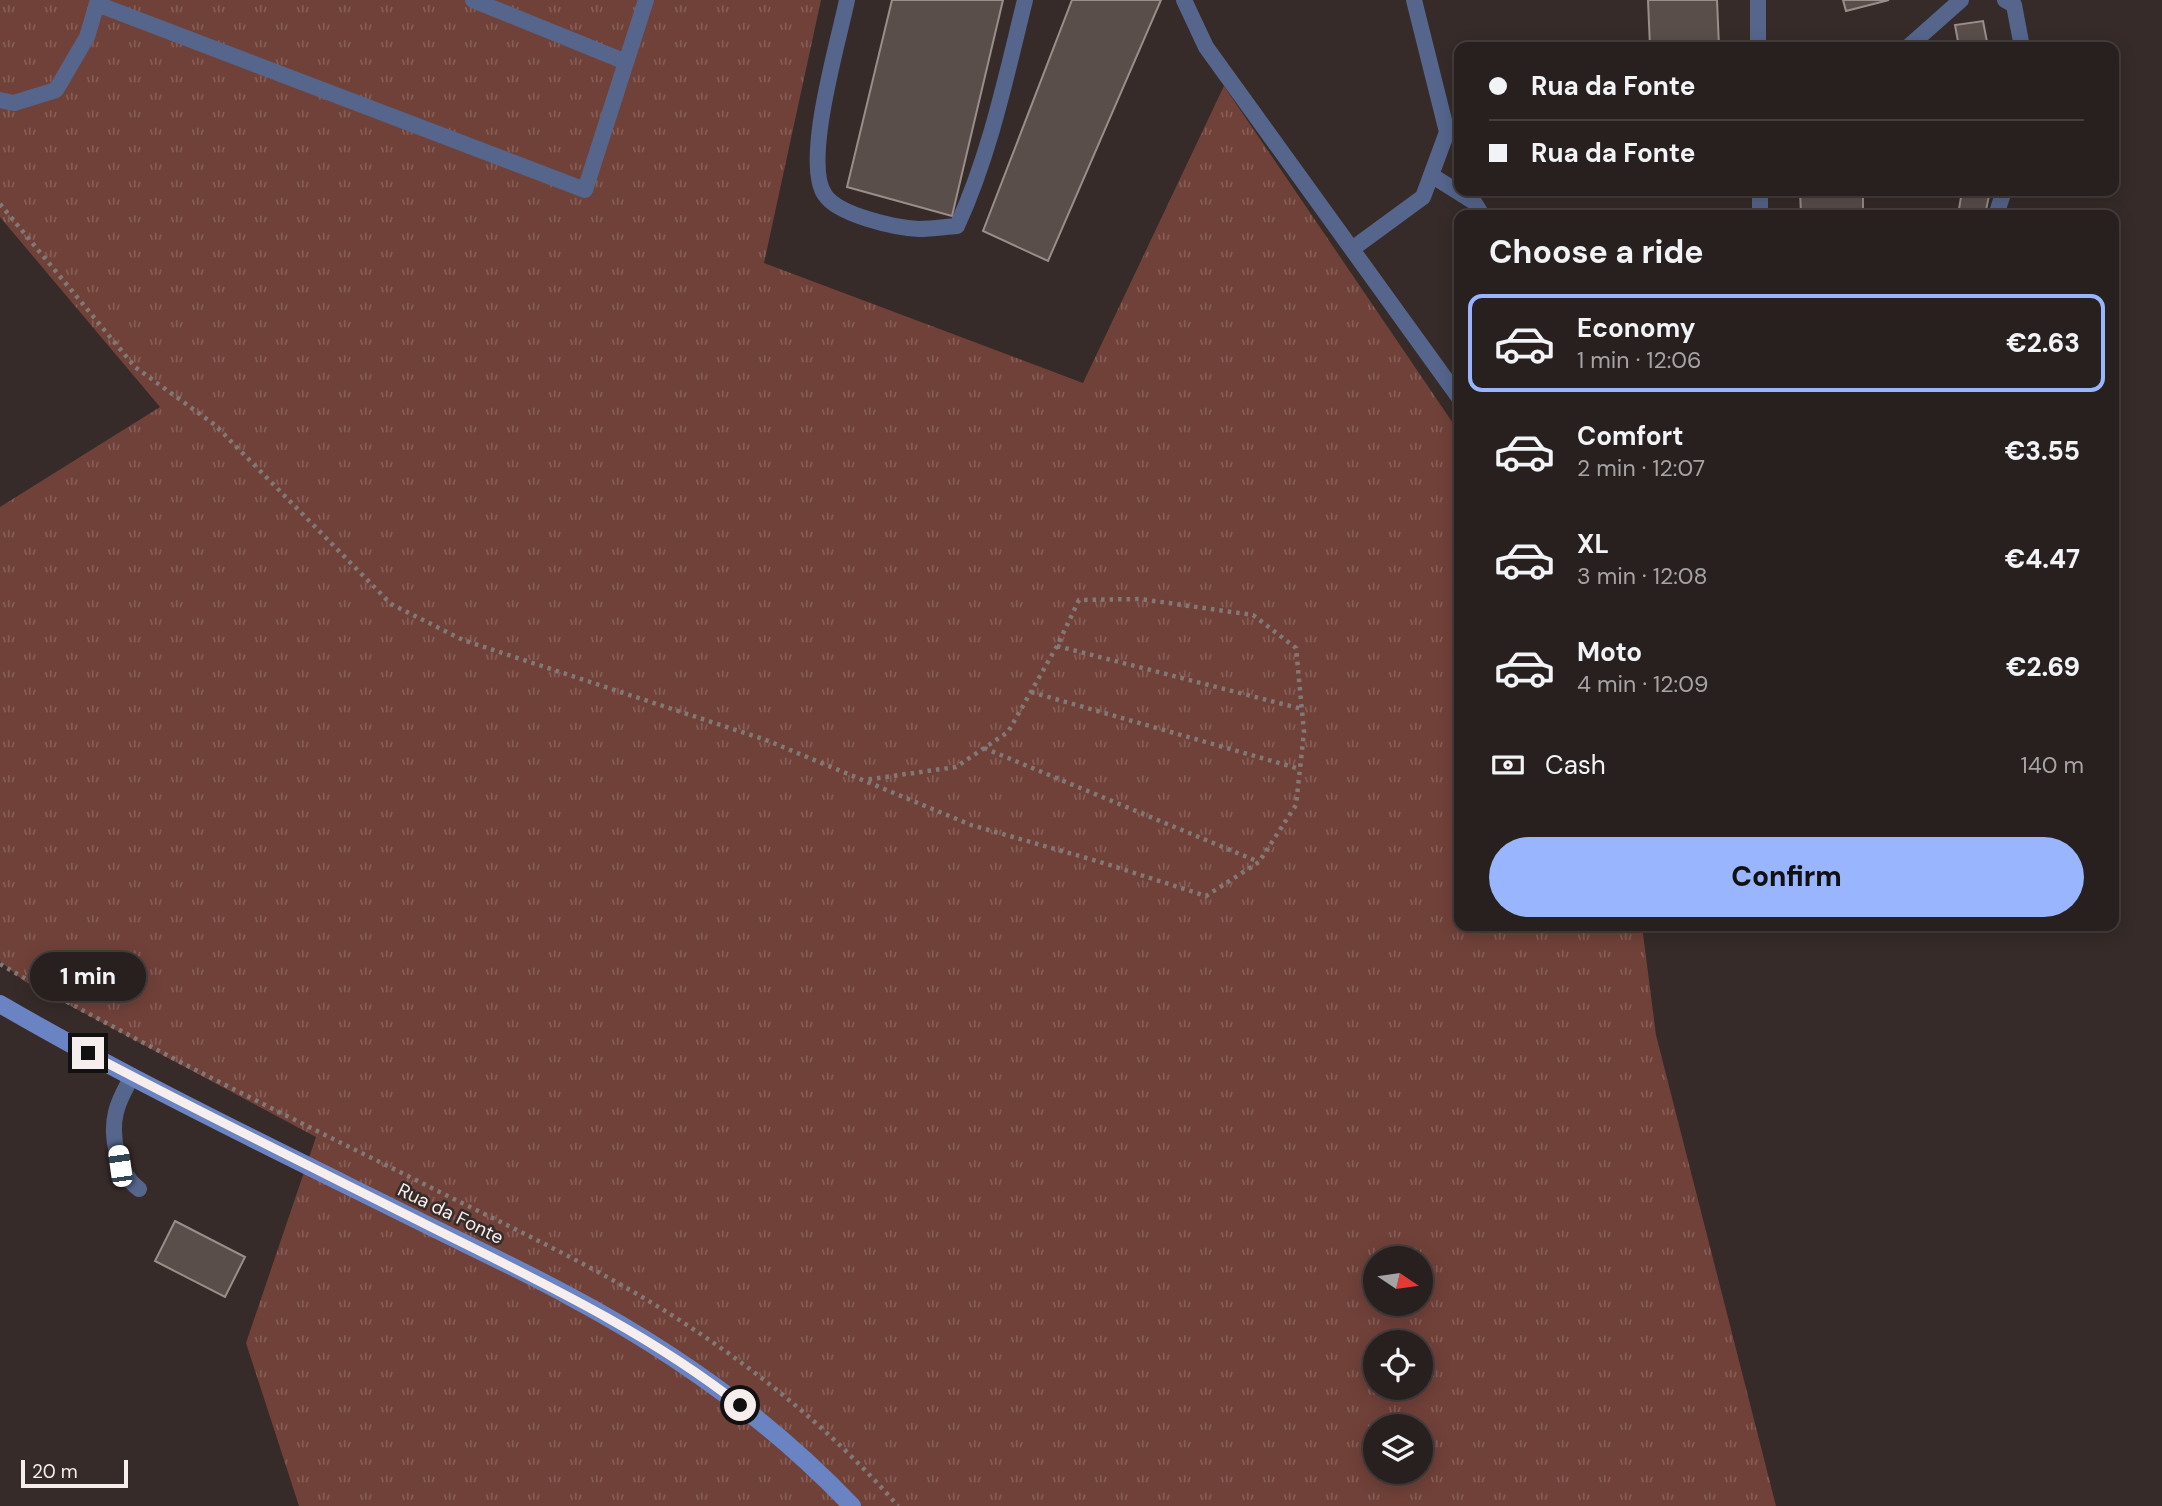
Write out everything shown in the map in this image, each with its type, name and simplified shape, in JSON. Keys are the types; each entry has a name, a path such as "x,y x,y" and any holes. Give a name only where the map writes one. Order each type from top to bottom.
{"main road":[{"name":"Rua da Fonte","path":"0,1004 132,1076 569,1295 723,1392 812,1466 852,1506"}],"lane":[{"path":"473,0 626,62"},
{"path":"0,100 14,103 56,90 87,37 97,2 585,190 646,0"},
{"path":"847,0 818,134 817,161 823,194 837,208 855,215 917,229 957,226 993,132 1025,0"},
{"path":"1184,0 1206,47 1454,391"},
{"path":"1352,249 1423,197 1447,132 1414,0"},
{"path":"1758,0 1758,42"},
{"path":"1914,42 1961,0"},
{"path":"2005,0 2014,5 2021,42"},
{"path":"1431,175 1454,189"},
{"path":"1464,196 1474,202 1479,210"},
{"path":"132,1076 120,1100 115,1120 120,1166 125,1177 139,1189"}],"path":[{"path":"0,204 135,367 215,425 391,604 463,640 766,740 971,825 1097,860 1206,896 1259,862 1296,805 1304,732 1296,648 1253,615 1140,599 1079,600 1057,646 1008,732 956,767 864,780"},
{"path":"1057,646 1302,709"},
{"path":"1031,692 1300,769"},
{"path":"984,748 1259,862"}],"green space":[{"path":"0,0 821,0 764,263 1083,383 1224,86 1454,425 1454,931 1643,931 1656,1035 1776,1506 299,1506 246,1343 316,1137 24,981 0,961 0,507 160,407 0,217"}],"building":[{"path":"892,0 1003,0 952,216 847,187"},
{"path":"1072,0 1161,0 1048,261 983,231"},
{"path":"1648,0 1717,0 1719,42 1650,42"},
{"path":"1843,0 1889,0 1846,11"},
{"path":"1983,21 1987,42 1958,42 1955,25"},
{"path":"1800,196 1863,196 1863,210 1801,210"},
{"path":"1961,196 1989,196 1986,210 1959,210"},
{"path":"175,1221 245,1257 225,1297 155,1261"}],"route":[{"path":"88,1053 569,1295 674,1358 740,1405"}]}
